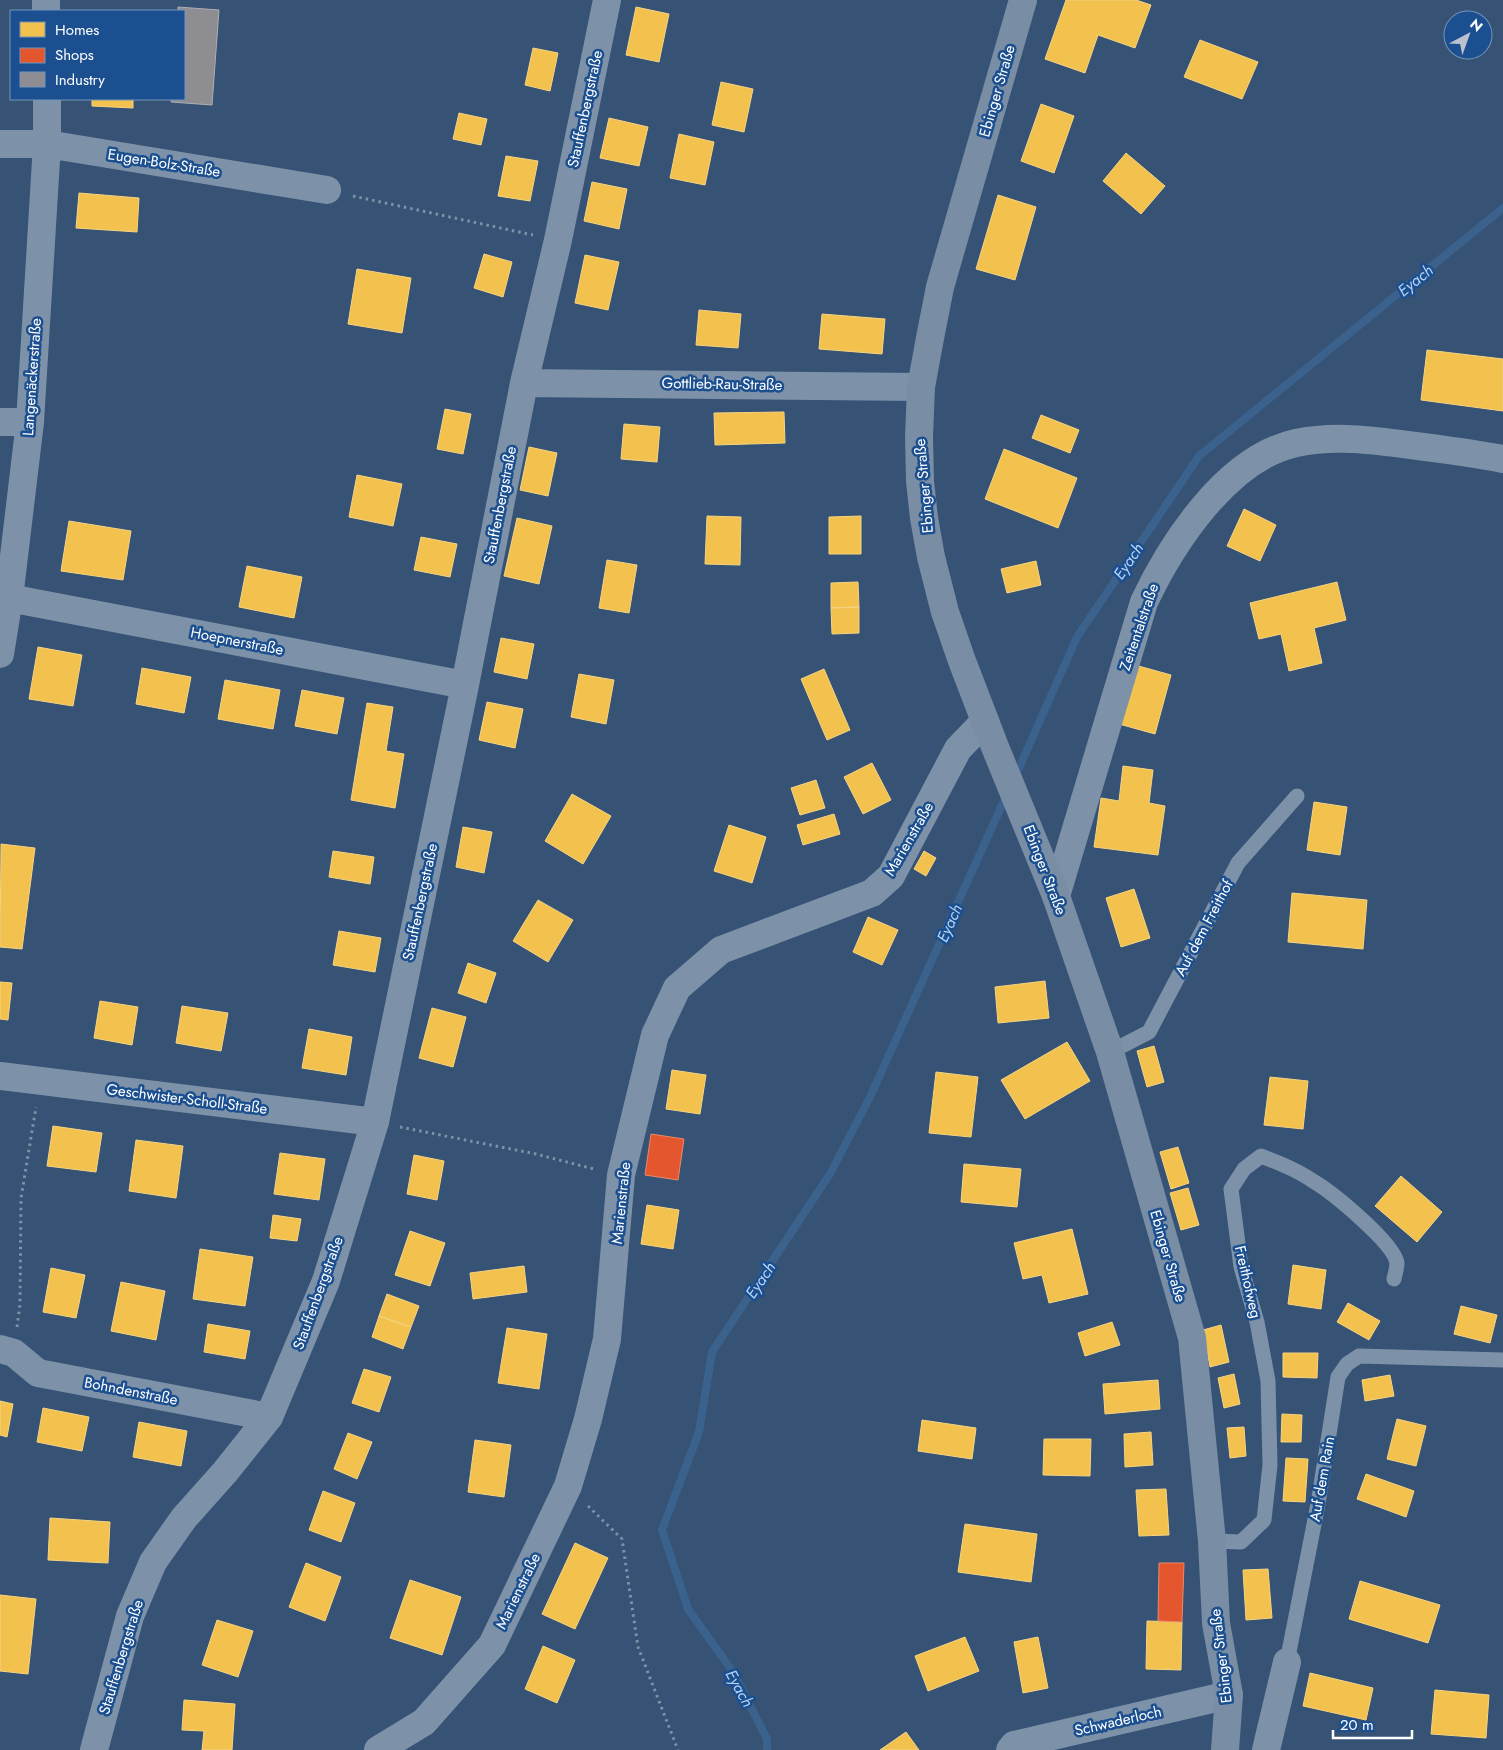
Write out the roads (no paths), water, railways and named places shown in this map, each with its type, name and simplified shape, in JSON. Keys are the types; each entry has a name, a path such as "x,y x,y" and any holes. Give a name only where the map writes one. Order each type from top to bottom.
{"main road":[{"name":"Ebinger Straße","path":"1023,0 940,288 920,386 920,481 931,557 945,612 985,721 1056,896 1110,1052 1192,1338 1212,1541 1216,1622 1229,1696 1225,1750"}],"street":[{"name":"Stauffenbergstraße","path":"94,1750 130,1616 153,1562 184,1518 225,1472 269,1417 326,1281 375,1122 465,684 524,383 558,240 607,0"},
{"name":"Langenäckerstraße","path":"0,654 9,598 30,422 47,144 47,100"},
{"name":"Eugen-Bolz-Straße","path":"0,144 47,144 327,190"},
{"name":"Gottlieb-Rau-Straße","path":"524,383 920,386"},
{"path":"0,422 30,422"},
{"name":"Zeitentalstraße","path":"1056,896 1144,602 1159,570 1180,536 1223,487 1241,470 1277,449 1296,443 1322,440 1373,440 1503,459"},
{"name":"Hoepnerstraße","path":"9,598 465,684"},
{"name":"Marienstraße","path":"378,1750 424,1722 492,1644 568,1486 588,1419 607,1338 621,1176 654,1035 677,988 720,950 872,893 891,876 958,750 985,721"},
{"name":"Geschwister-Scholl-Straße","path":"0,1076 375,1122"},
{"name":"Bohndenstraße","path":"7,1351 38,1373 269,1417"},
{"name":"Auf dem Rain","path":"1266,1750 1287,1662"},
{"name":"Schwaderloch","path":"1010,1750 1014,1745 1229,1696"}],"lane":[{"name":"Auf dem Freithof","path":"1110,1052 1150,1032 1238,862 1297,796"},
{"name":"Freithofweg","path":"1212,1541 1241,1542 1264,1520 1270,1465 1268,1382 1257,1322 1241,1267 1231,1189 1244,1169 1261,1156 1315,1181 1354,1213 1387,1244 1397,1263 1394,1279"},
{"name":"Auf dem Rain","path":"1287,1662 1318,1504 1338,1377 1347,1364 1359,1356 1503,1360"}],"waterway":[{"name":"Eyach","path":"1015,777 1077,637 1199,456 1503,208"},
{"name":"Eyach","path":"767,1750 767,1739 733,1672 688,1609 662,1530 699,1432 712,1352 830,1174 870,1097 1007,794"}]}
